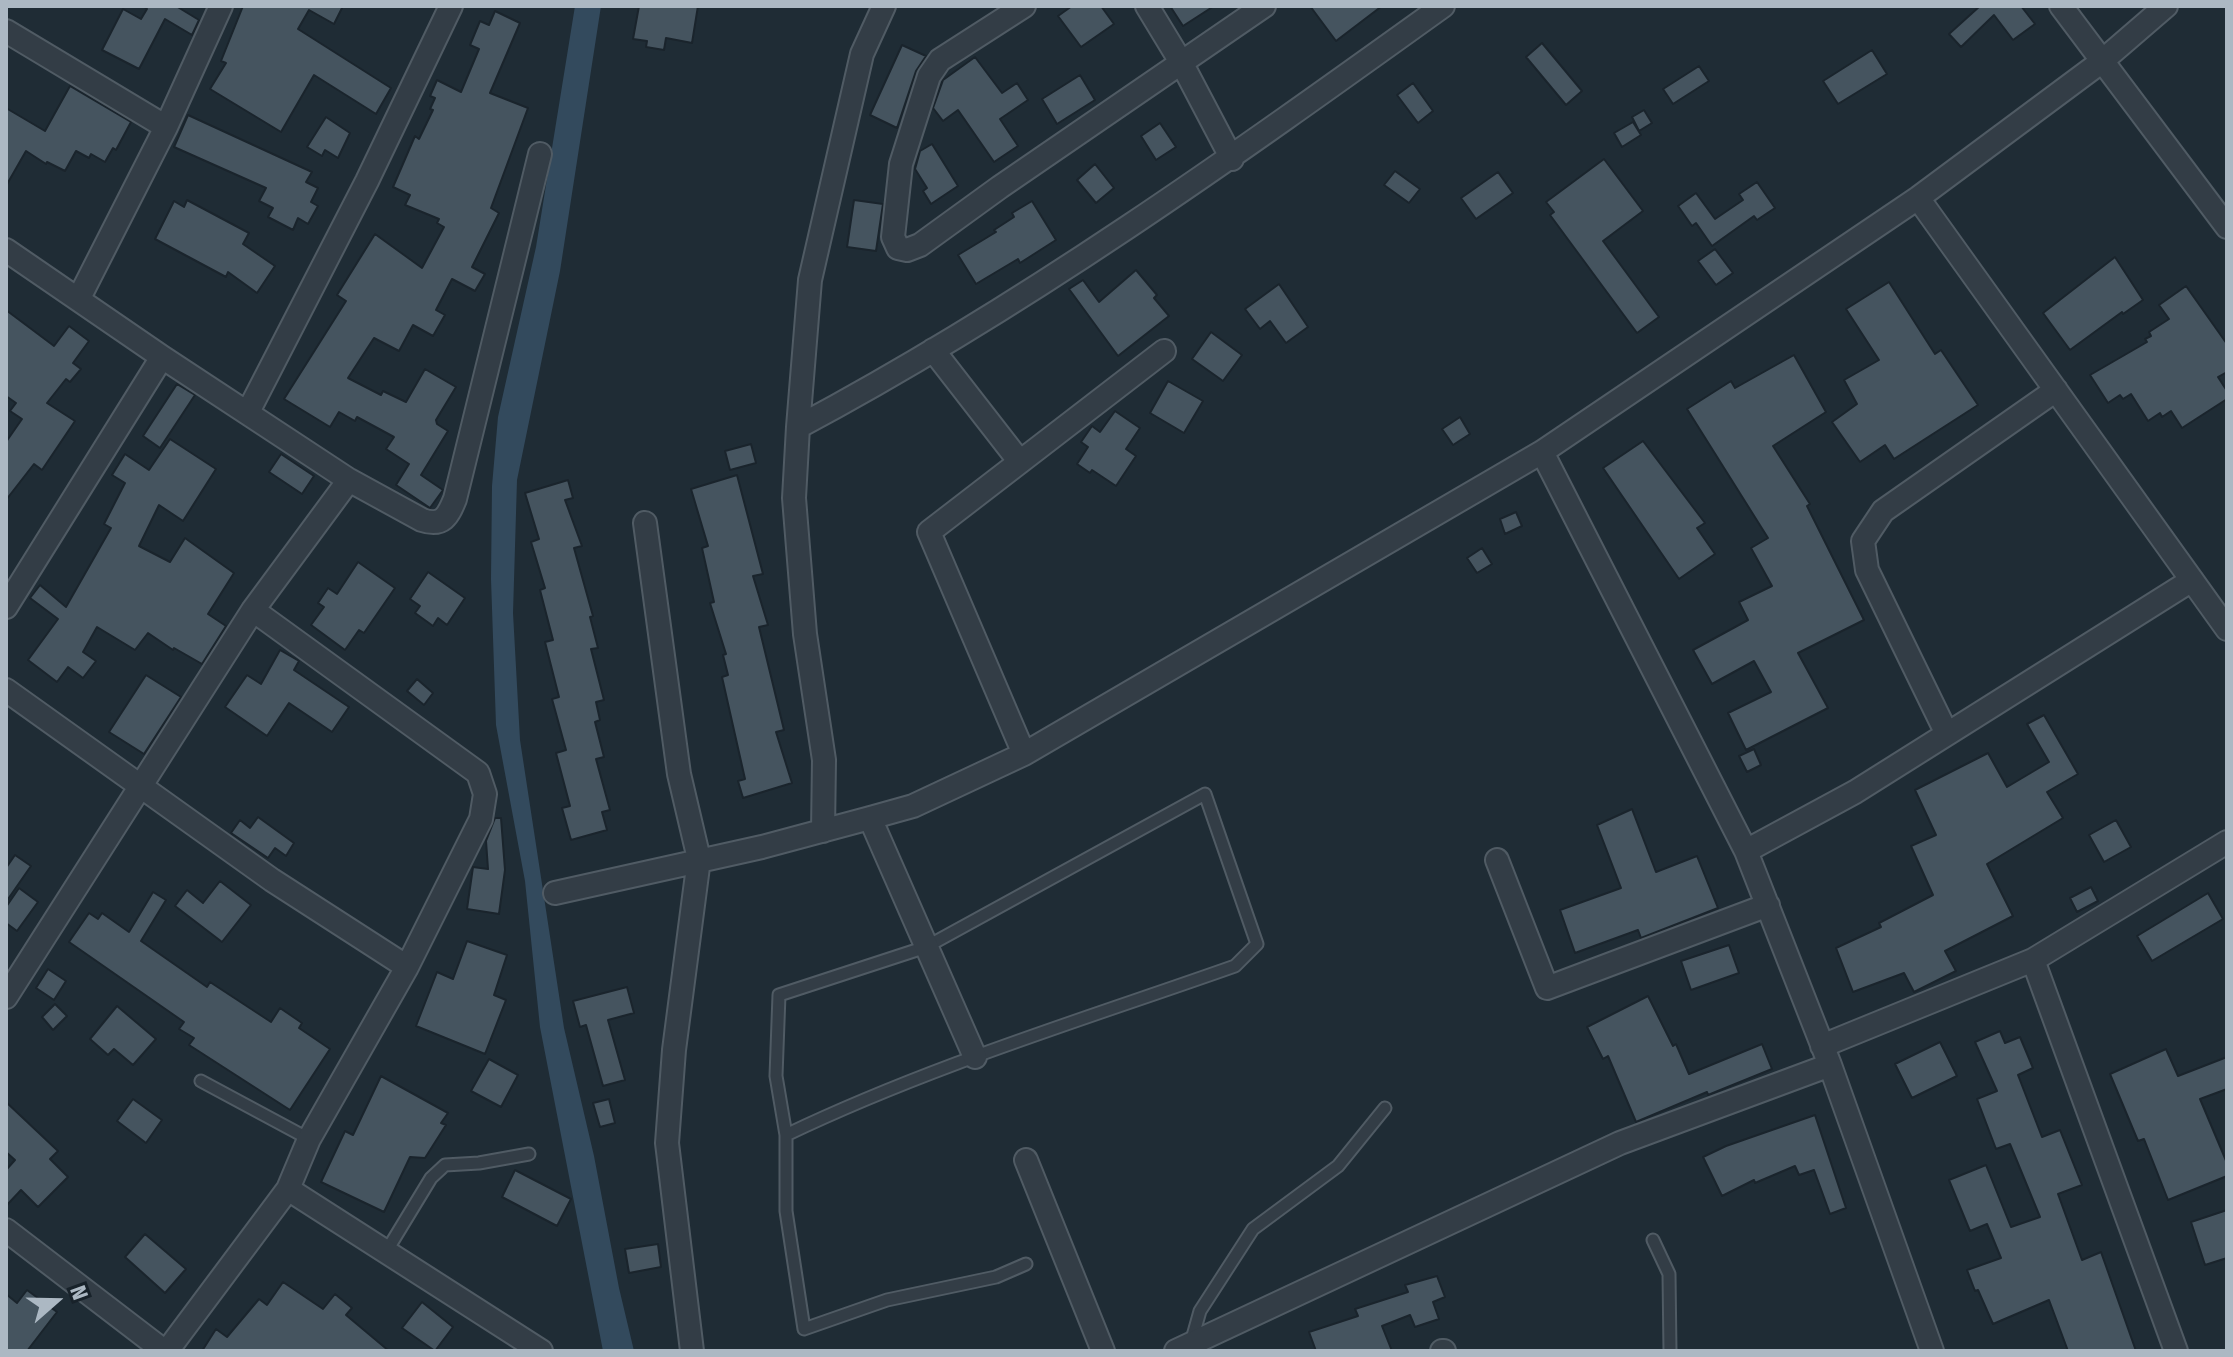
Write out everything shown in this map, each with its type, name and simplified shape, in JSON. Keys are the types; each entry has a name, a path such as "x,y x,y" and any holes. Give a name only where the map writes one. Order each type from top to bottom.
{"street":[{"path":"79,298 166,127 221,6"},
{"path":"248,412 367,181 451,6"},
{"path":"823,831 824,760 805,634 794,498 798,427 810,280 862,54 884,6"},
{"path":"1024,6 940,60 929,76 901,164 893,237 898,248 907,250 920,245 1264,6"},
{"path":"1147,6 1181,62 1232,159"},
{"path":"798,427 866,391 1024,296 1232,159 1443,6"},
{"path":"2061,6 2227,227"},
{"path":"555,893 823,831 913,806 1024,754 1542,452 1918,198 2101,62 2166,6"},
{"path":"6,31 166,127"},
{"path":"6,250 349,480 422,520 441,522 447,517 455,499 473,434 495,330 540,154"},
{"path":"1918,198 2227,629"},
{"path":"933,350 1020,462"},
{"path":"1024,754 929,532 1164,351"},
{"path":"6,607 162,357"},
{"path":"1946,732 1867,570 1863,541 1883,511 2056,390"},
{"path":"1542,452 1746,851 1826,1055 1932,1351"},
{"path":"6,997 253,610 349,480"},
{"path":"645,523 679,774 699,859 674,1050 667,1143 692,1351"},
{"path":"1746,851 1855,792 2192,580"},
{"path":"6,1230 165,1351 288,1189 309,1139 407,967 481,819 485,794 478,773 253,610"},
{"path":"6,690 272,880 407,967"},
{"path":"870,818 975,1057"},
{"path":"1184,1347 1620,1143 1826,1055 2033,960 2225,850"},
{"path":"1497,860 1547,988 1768,905"},
{"path":"2033,960 2176,1351"},
{"path":"1026,1160 1103,1351"},
{"path":"288,1189 541,1351"}],"lane":[{"path":"786,1135 843,1107 975,1057 1235,966 1257,944 1205,794 926,947 779,995 776,1076 786,1135 786,1211 804,1329 887,1300 996,1277 1026,1264"},
{"path":"201,1081 309,1139"},
{"path":"1184,1347 1200,1311 1253,1229 1338,1166 1385,1108"},
{"path":"386,1252 431,1178 445,1165 479,1163 529,1154"},
{"path":"1653,1240 1669,1274 1670,1351"}],"water":[{"path":"575,6 601,6 560,271 517,480 513,613 520,740 564,1028 634,1351 603,1351 540,1027 525,881 496,725 491,579 492,486 498,417 536,247"}],"building":[{"path":"143,6 176,6 199,20 192,35 165,19 139,69 102,50 123,9 141,19 147,9"},
{"path":"243,6 343,6 334,24 309,10 298,29 391,88 376,114 314,75 281,132 210,89 226,63 221,61"},
{"path":"639,6 698,6 692,43 666,38 664,50 646,47 647,41 633,39"},
{"path":"1072,6 1101,6 1114,24 1081,47 1058,16"},
{"path":"1170,6 1214,6 1183,26"},
{"path":"1310,6 1382,6 1336,41"},
{"path":"1980,6 2021,6 2035,24 2013,40 1994,15 1961,47 1949,34"},
{"path":"495,11 520,23 490,93 528,108 491,208 499,213 472,267 485,274 475,291 452,279 436,310 445,315 433,336 413,325 399,351 374,338 348,378 381,395 383,391 406,402 425,369 456,387 436,420 448,431 421,475 443,490 430,508 396,485 409,464 386,449 394,437 357,417 355,421 339,412 330,427 284,399 346,301 337,295 375,234 422,268 444,227 437,223 439,219 405,205 410,195 393,187 415,136 419,139 433,110 430,109 435,98 430,96 437,80 461,92 479,49 470,45 480,21 489,25"},
{"path":"1542,43 1582,91 1566,105 1526,57"},
{"path":"902,45 926,56 916,71 897,128 870,115"},
{"path":"1872,50 1887,74 1838,104 1823,81"},
{"path":"975,57 1002,93 1017,83 1028,100 1000,119 1018,146 994,162 958,110 943,121 933,108 943,80"},
{"path":"1699,66 1709,81 1673,104 1663,89"},
{"path":"1080,75 1095,100 1057,124 1042,99"},
{"path":"1413,83 1433,111 1418,123 1397,95"},
{"path":"70,86 131,122 116,150 113,148 105,162 91,154 89,158 76,151 65,171 46,164 26,151 6,186 6,108 45,131"},
{"path":"1644,110 1652,123 1639,131 1632,117"},
{"path":"188,115 312,172 306,182 318,188 311,202 318,206 308,224 298,218 293,230 268,217 273,208 259,201 266,188 174,147"},
{"path":"326,117 350,133 338,158 325,150 322,156 307,147"},
{"path":"1633,122 1641,135 1622,147 1614,133"},
{"path":"1160,123 1176,147 1156,160 1141,136"},
{"path":"932,144 958,186 931,204 923,191 927,188 915,169 920,151"},
{"path":"1604,159 1643,211 1603,241 1659,317 1637,333 1550,215 1554,212 1546,202"},
{"path":"1095,164 1114,188 1096,203 1077,180"},
{"path":"1395,171 1420,189 1409,203 1384,185"},
{"path":"1498,172 1513,193 1476,219 1461,198"},
{"path":"1757,182 1775,208 1757,220 1754,216 1712,246 1696,223 1692,226 1678,206 1696,193 1715,219 1743,200 1739,194"},
{"path":"187,200 249,233 243,244 275,266 257,293 228,272 226,277 155,239 174,201 184,207"},
{"path":"854,200 883,204 876,251 847,247"},
{"path":"1032,201 1056,240 1020,263 1018,259 976,284 958,255 996,232 994,230 1014,217 1012,213"},
{"path":"1715,249 1733,273 1716,285 1698,261"},
{"path":"2115,257 2143,300 2070,350 2043,313"},
{"path":"1136,270 1157,295 1154,298 1169,316 1118,356 1069,289 1083,280 1099,302"},
{"path":"1889,282 1935,354 1941,350 1978,405 1894,459 1885,445 1860,462 1832,422 1857,404 1844,380 1879,360 1846,309"},
{"path":"1279,284 1308,327 1286,343 1270,321 1260,329 1245,309"},
{"path":"2186,286 2227,344 2227,372 2218,377 2227,391 2227,399 2182,428 2171,411 2162,417 2160,413 2148,421 2131,394 2123,399 2120,395 2108,403 2090,375 2147,342 2145,339 2151,336 2149,332 2169,319 2159,305"},
{"path":"6,310 54,346 69,326 89,341 73,363 81,369 70,382 66,379 47,403 75,421 42,470 34,464 6,500 6,442 22,419 10,411 16,403 6,396"},
{"path":"1211,332 1242,355 1223,381 1192,359"},
{"path":"1794,355 1826,412 1773,446 1810,504 1807,506 1864,620 1798,653 1828,708 1746,750 1728,713 1771,692 1754,661 1712,684 1693,650 1748,620 1739,602 1772,586 1751,548 1768,538 1687,409 1731,381 1735,388"},
{"path":"1168,381 1203,401 1184,433 1150,413"},
{"path":"177,384 195,395 160,448 143,436"},
{"path":"1115,411 1140,428 1126,449 1136,456 1116,486 1077,464 1088,447 1081,442 1092,426 1100,432"},
{"path":"1460,417 1470,434 1453,445 1442,429"},
{"path":"170,439 216,469 183,521 159,505 139,546 170,562 185,538 234,573 208,614 226,626 202,664 148,633 135,650 97,627 83,652 96,661 83,678 68,667 57,682 28,660 58,619 30,598 40,585 66,607 111,528 104,524 125,483 112,475 125,454 149,470"},
{"path":"1643,441 1705,523 1697,528 1715,554 1679,579 1603,468"},
{"path":"751,444 756,463 730,470 725,451"},
{"path":"281,454 314,476 302,494 269,472"},
{"path":"737,475 763,574 753,576 768,625 759,627 784,730 776,732 792,783 743,798 738,781 745,779 722,677 728,675 723,655 726,654 710,603 714,602 702,548 708,546 691,489"},
{"path":"568,480 573,498 565,500 582,546 574,548 593,616 590,617 598,648 591,649 604,700 596,702 600,720 595,722 604,757 596,759 610,810 602,812 607,830 571,840 562,808 570,806 556,753 566,750 552,699 559,697 545,642 553,640 540,590 545,588 531,542 539,539 525,493"},
{"path":"1516,512 1522,526 1505,534 1500,519"},
{"path":"1482,548 1492,564 1477,573 1467,558"},
{"path":"358,562 395,588 364,633 359,630 345,650 311,625 324,607 318,603 328,588 337,594"},
{"path":"428,572 465,598 447,625 438,618 433,626 415,613 420,606 410,599"},
{"path":"280,650 299,661 294,670 349,707 332,732 289,703 267,736 225,707 247,675 261,684"},
{"path":"146,675 181,697 144,754 109,732"},
{"path":"417,679 433,693 424,705 407,691"},
{"path":"2044,715 2078,774 2047,792 2063,818 1987,864 2013,916 1945,951 1956,971 1914,992 1904,973 1853,992 1836,948 1881,927 1879,923 1933,895 1911,846 1936,835 1915,790 1988,753 2007,787 2049,762 2027,724"},
{"path":"1754,749 1761,765 1747,772 1739,756"},
{"path":"1632,809 1656,872 1697,856 1718,908 1641,938 1638,930 1575,953 1560,910 1621,888 1597,825"},
{"path":"258,817 294,843 286,856 275,848 268,858 231,833 240,820 250,828"},
{"path":"495,818 501,818 505,870 499,914 467,909 473,867 488,869 486,841"},
{"path":"2116,820 2131,847 2104,862 2089,835"},
{"path":"15,855 31,866 6,902 6,868"},
{"path":"220,881 251,905 222,942 175,906 187,890 203,903"},
{"path":"2091,887 2098,901 2077,912 2070,898"},
{"path":"19,888 38,902 17,931 6,923 6,907"},
{"path":"153,892 166,900 141,941 207,987 210,982 271,1022 280,1008 302,1023 299,1028 330,1049 290,1110 189,1045 194,1038 179,1029 184,1022 69,942 89,913 98,919 102,913 129,932"},
{"path":"2208,893 2223,919 2152,961 2137,936"},
{"path":"467,941 507,955 494,995 506,1000 485,1054 416,1026 437,972 453,979"},
{"path":"1729,945 1739,973 1691,990 1681,961"},
{"path":"48,969 66,981 54,1000 36,988"},
{"path":"627,987 634,1013 608,1020 625,1080 603,1086 586,1025 580,1027 573,1001"},
{"path":"1648,996 1673,1046 1676,1044 1689,1074 1762,1044 1772,1069 1636,1122 1608,1056 1603,1059 1587,1027"},
{"path":"55,1004 67,1016 53,1030 42,1017"},
{"path":"117,1006 156,1039 133,1065 114,1049 108,1055 90,1039"},
{"path":"2000,1031 2005,1043 2020,1037 2033,1068 2018,1075 2042,1137 2060,1130 2082,1185 2058,1194 2082,1260 2101,1252 2136,1351 2068,1351 2049,1300 1993,1324 1978,1290 1975,1291 1967,1270 2001,1258 1987,1224 1970,1231 1949,1180 1986,1165 2011,1227 2040,1217 2010,1144 1996,1149 1977,1099 1997,1091 1975,1042"},
{"path":"1940,1042 1957,1076 1912,1098 1895,1064"},
{"path":"2166,1049 2178,1076 2227,1057 2227,1089 2200,1099 2227,1163 2227,1176 2168,1200 2144,1139 2138,1141 2110,1074"},
{"path":"489,1059 518,1075 501,1107 471,1091"},
{"path":"381,1076 448,1113 441,1123 446,1125 425,1158 410,1157 384,1212 321,1182 345,1131 353,1135"},
{"path":"133,1099 162,1120 146,1143 117,1121"},
{"path":"609,1099 615,1123 600,1127 593,1103"},
{"path":"6,1102 58,1151 50,1159 68,1177 38,1207 21,1190 6,1206 6,1170 15,1160 6,1152"},
{"path":"1815,1115 1846,1208 1830,1214 1814,1170 1799,1175 1795,1166 1755,1183 1754,1180 1722,1196 1703,1157"},
{"path":"515,1170 571,1199 557,1226 502,1197"},
{"path":"2227,1210 2227,1258 2205,1265 2191,1222"},
{"path":"145,1234 186,1269 165,1293 125,1257"},
{"path":"658,1244 661,1267 629,1273 625,1249"},
{"path":"1437,1276 1445,1297 1433,1302 1439,1319 1415,1327 1410,1315 1382,1326 1392,1351 1316,1351 1309,1332 1358,1316 1355,1309 1408,1292 1405,1285"},
{"path":"283,1282 323,1309 335,1294 352,1308 346,1315 389,1351 202,1351 216,1329 227,1337 259,1299 267,1305"},
{"path":"27,1290 57,1312 27,1351 6,1351 6,1294 17,1303"},
{"path":"422,1302 453,1327 435,1351 402,1328"}]}
